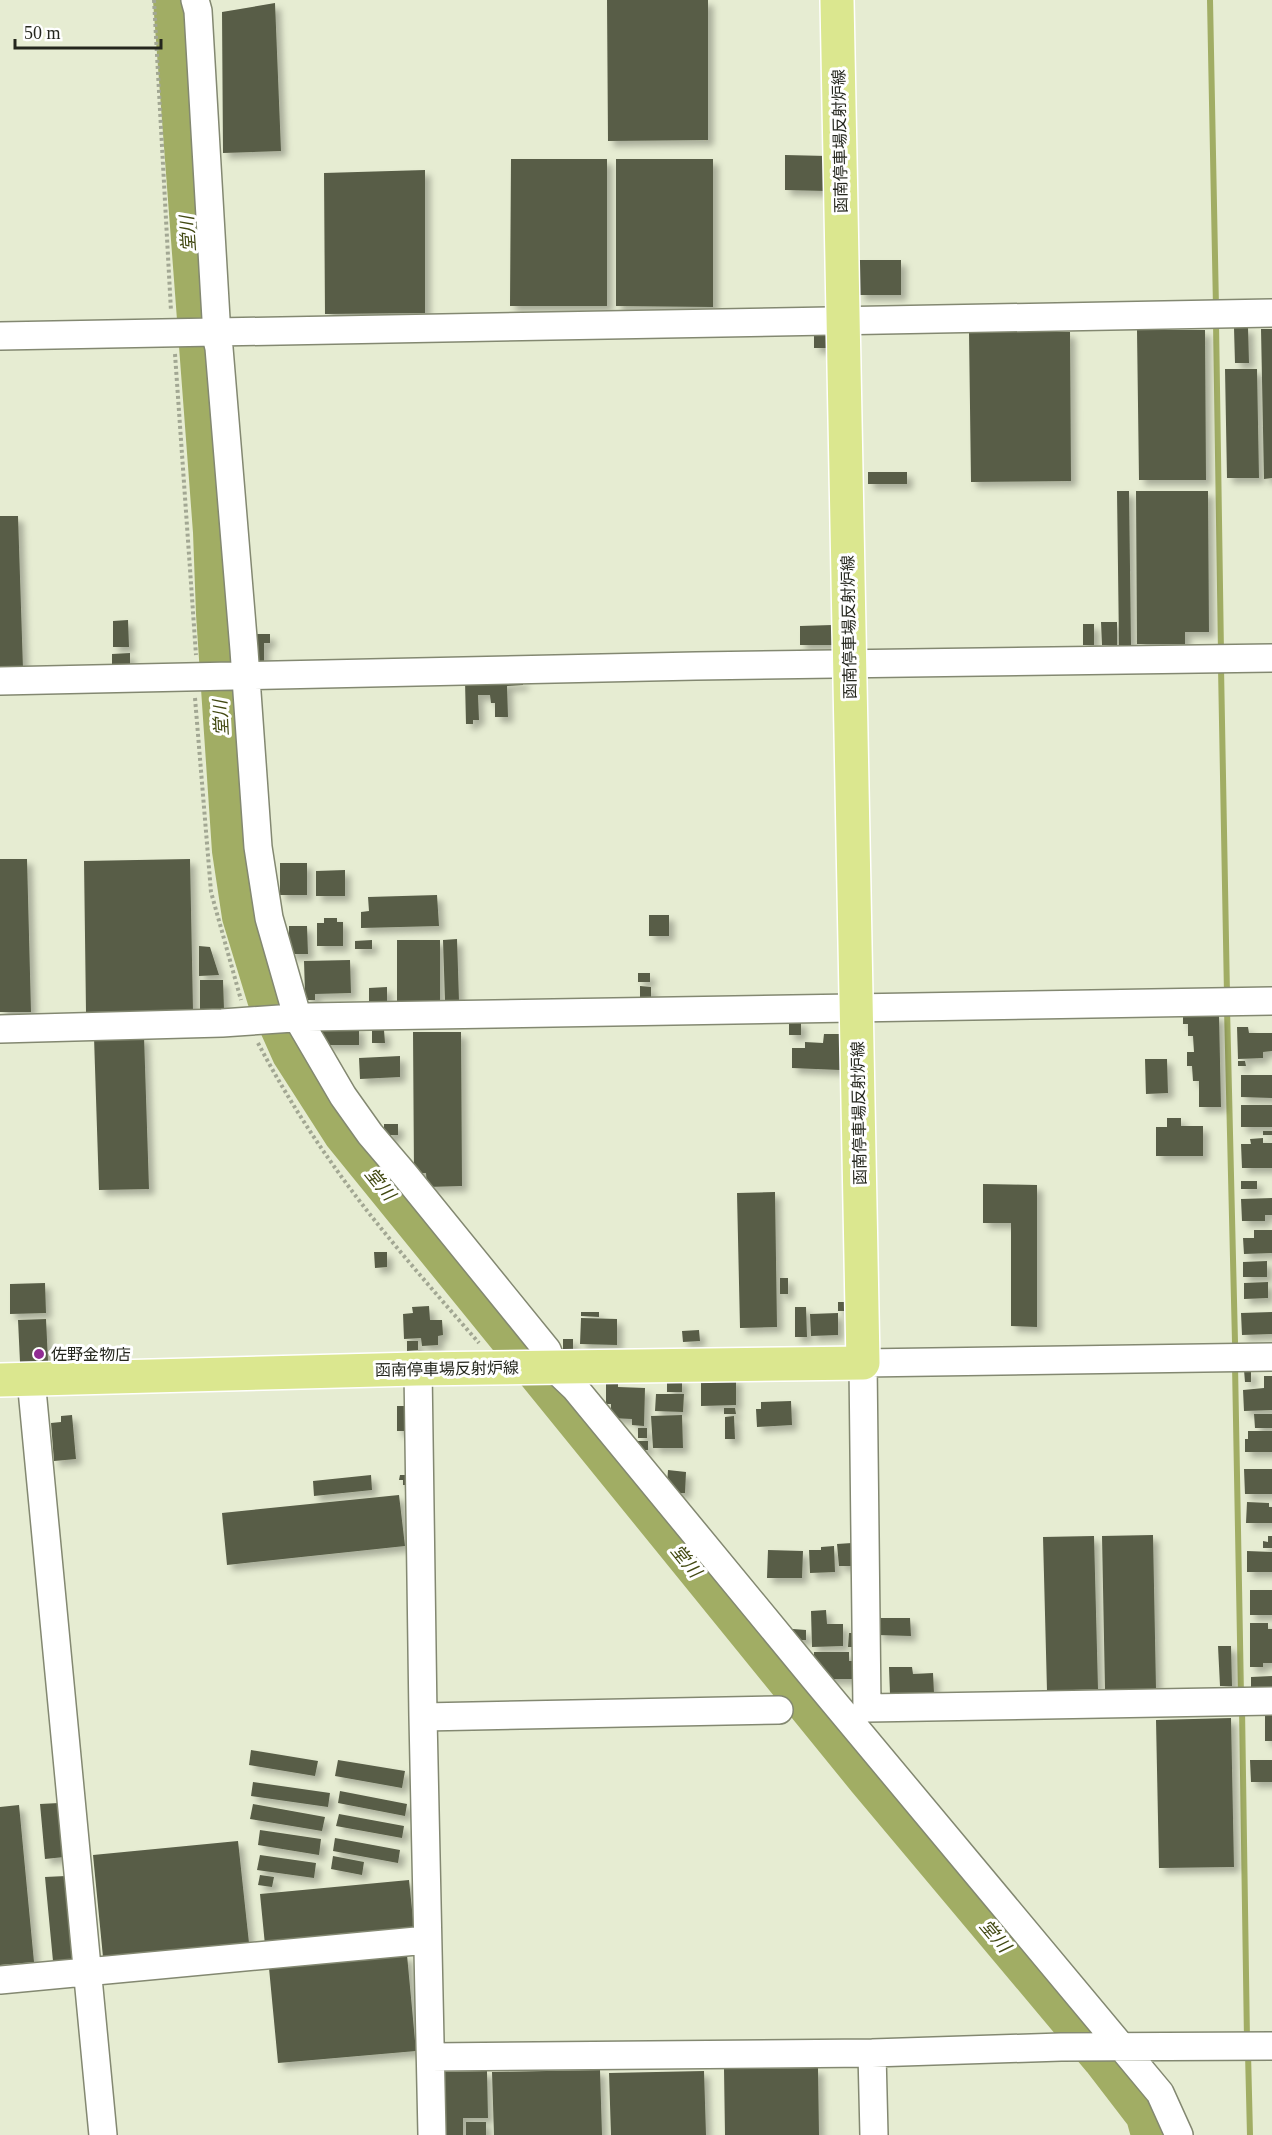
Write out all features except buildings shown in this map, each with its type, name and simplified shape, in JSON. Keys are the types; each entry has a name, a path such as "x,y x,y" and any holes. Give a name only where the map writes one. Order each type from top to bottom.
{"main road":[{"name":"函南停車場反射炉線","path":"16,1379 418,1369 863,1363 837,0"}],"street":[{"path":"195,0 198,11 216,319 214,332 219,348 242,675 258,848 263,892 295,1019 343,1096 370,1134 547,1350 554,1368 575,1388 857,1713 1120,2047 1160,2093 1179,2135"},
{"path":"0,336 1272,313"},
{"path":"0,681 684,666 1272,658"},
{"path":"0,1029 295,1019 1272,1001"},
{"path":"857,1713 863,1363 1272,1357"},
{"path":"418,1369 432,2135"},
{"path":"16,1379 86,1971 103,2135"},
{"path":"857,1713 1272,1701"},
{"path":"423,1717 778,1710"},
{"path":"0,1980 427,1940"},
{"path":"431,2057 1272,2046"},
{"path":"872,2053 874,2135"}],"waterway":[{"name":"堂川","path":"170,0 210,532 213,614 229,851 239,917 264,999 289,1055 341,1136 865,1781 1100,2061 1143,2117 1148,2135"},
{"path":"1210,0 1216,308"},
{"path":"1216,322 1221,653"},
{"path":"1221,667 1227,995"},
{"path":"1227,1008 1235,1342"},
{"path":"1235,1365 1241,1695"},
{"path":"1242,1708 1247,2040"},
{"path":"1248,2053 1250,2135"}],"place":[{"name":"佐野金物店","path":"39,1354"}]}
